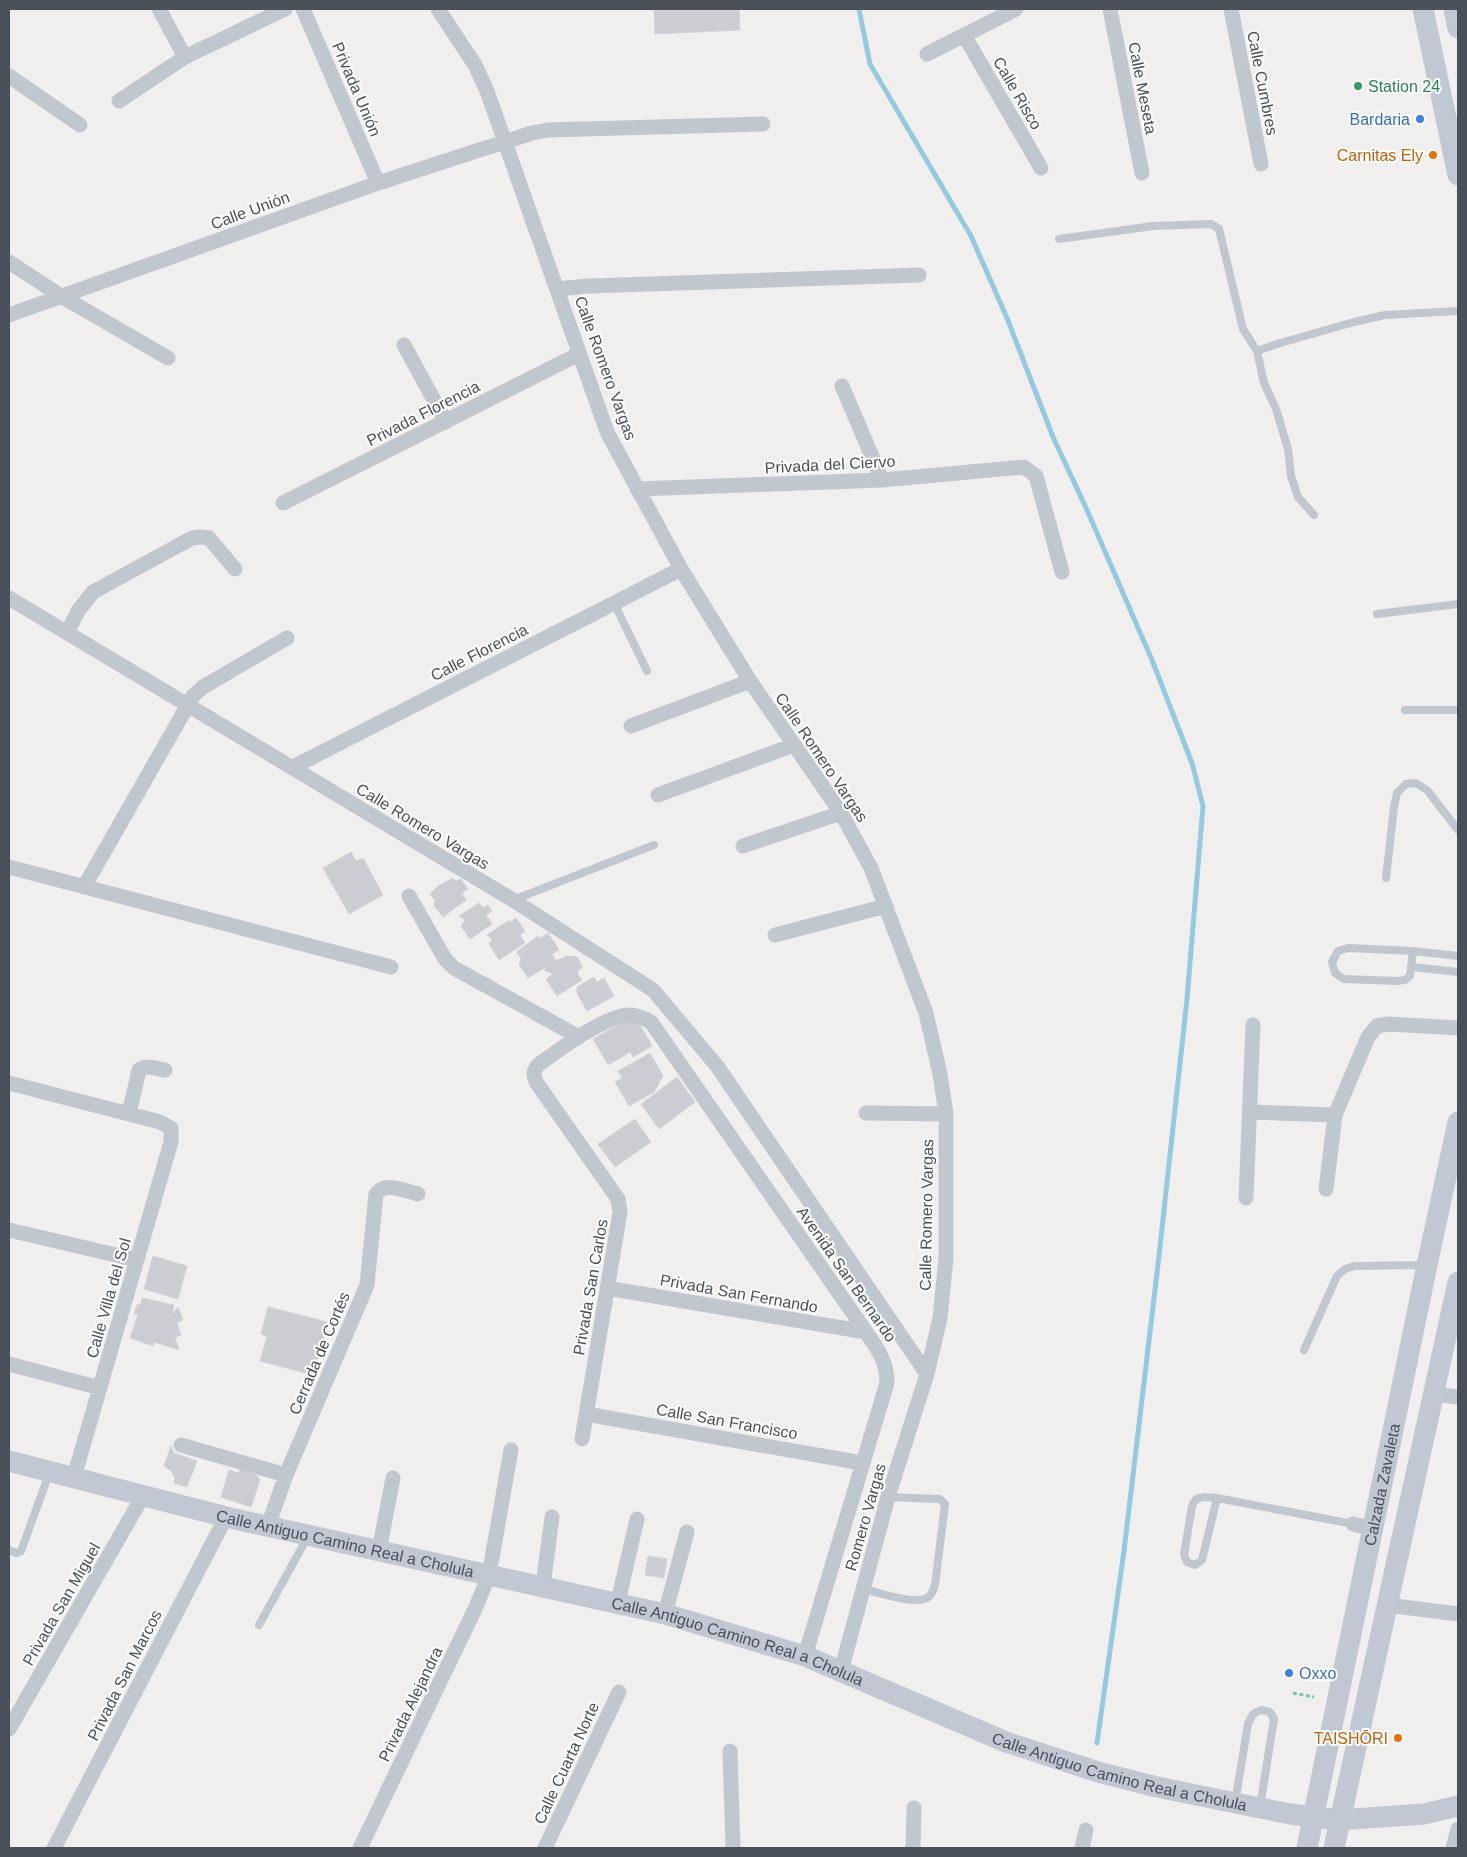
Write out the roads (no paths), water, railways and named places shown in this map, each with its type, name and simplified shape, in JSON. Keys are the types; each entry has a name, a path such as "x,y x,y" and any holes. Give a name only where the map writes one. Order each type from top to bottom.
{"main road":[{"path":"1423,9 1458,175"},
{"path":"1454,9 1458,28"},
{"name":"Calzada Zavaleta","path":"1307,1848 1362,1526 1427,1265 1458,1122"},
{"name":"Calzada Zavaleta","path":"1334,1848 1458,1282"},
{"name":"Calle Antiguo Camino Real a Cholula","path":"9,1461 226,1517 618,1602 665,1614 805,1656 1006,1742 1098,1772 1235,1804 1313,1818 1339,1820 1424,1814 1458,1806"}],"street":[{"path":"159,9 185,57"},
{"path":"120,101 185,57 285,9"},
{"name":"Privada Unión","path":"304,9 378,183"},
{"name":"Calle Romero Vargas","path":"438,9 475,65 487,91 607,432 681,569 750,681 841,813 870,868 926,1013 940,1074 946,1114 946,1258 940,1318 927,1374"},
{"path":"927,54 1016,9"},
{"name":"Calle Meseta","path":"1110,9 1142,173"},
{"name":"Calle Cumbres","path":"1231,9 1260,164"},
{"name":"Calle Risco","path":"964,35 1042,168"},
{"path":"9,76 80,125"},
{"name":"Calle Unión","path":"9,315 378,183 532,133 548,130 763,124"},
{"path":"9,262 61,296 168,358"},
{"path":"558,289 588,286 920,275"},
{"path":"404,345 446,422"},
{"name":"Privada Florencia","path":"283,503 579,354"},
{"path":"842,386 882,480"},
{"name":"Privada del Ciervo","path":"637,489 882,480 1024,467 1036,476 1062,572"},
{"path":"66,633 78,611 93,592 192,538 201,536 209,538 235,569"},
{"name":"Calle Florencia","path":"292,767 681,569"},
{"name":"Calle Romero Vargas","path":"9,598 513,900 660,997 721,1072 927,1374"},
{"path":"84,887 193,696 203,687 288,638"},
{"path":"631,726 750,681"},
{"path":"658,795 794,745"},
{"path":"744,846 841,813"},
{"path":"9,866 392,967"},
{"path":"409,896 445,959 454,968 579,1037"},
{"path":"775,935 886,906"},
{"name":"Avenida San Bernardo","path":"579,1037 618,1017 630,1015 651,1022 866,1332 882,1356 887,1369 887,1384 805,1656"},
{"path":"1246,1198 1253,1024"},
{"path":"1326,1189 1335,1115 1368,1037 1377,1026 1390,1024 1458,1028"},
{"name":"Privada San Carlos","path":"579,1037 538,1065 534,1070 533,1076 618,1199 620,1212 582,1440"},
{"path":"9,1083 128,1114 139,1070 146,1066 166,1070"},
{"path":"1250,1112 1335,1115"},
{"path":"866,1113 946,1114"},
{"name":"Calle Villa del Sol","path":"74,1477 170,1142 170,1128 160,1122 128,1114"},
{"name":"Cerrada de Cortés","path":"268,1526 286,1475 367,1285 376,1194 380,1188 387,1187 418,1194"},
{"path":"9,1230 137,1260"},
{"name":"Privada San Fernando","path":"607,1288 866,1332"},
{"path":"9,1364 100,1388"},
{"name":"Romero Vargas","path":"841,1671 888,1497 927,1374"},
{"path":"1434,1394 1458,1396"},
{"name":"Calle San Francisco","path":"586,1414 862,1463"},
{"path":"181,1444 286,1475"},
{"name":"Privada Alejandra","path":"360,1848 476,1609 489,1575 510,1450"},
{"path":"379,1551 393,1478"},
{"name":"Privada San Miguel","path":"9,1729 143,1496"},
{"name":"Privada San Marcos","path":"54,1848 226,1517"},
{"path":"543,1586 552,1517"},
{"path":"618,1602 636,1519"},
{"path":"665,1614 686,1532"},
{"path":"1386,1605 1458,1614"},
{"name":"Calle Cuarta Norte","path":"545,1848 619,1692"},
{"path":"730,1751 733,1848"},
{"path":"913,1848 914,1808"},
{"path":"1454,1848 1458,1829"},
{"path":"1082,1848 1086,1830"}],"lane":[{"path":"1059,239 1153,226 1211,224 1219,229 1243,329 1257,351 1264,383 1276,408 1288,449 1293,483 1298,497 1314,515"},
{"path":"1257,351 1369,318 1458,311"},
{"path":"614,603 647,671"},
{"path":"1377,614 1458,604"},
{"path":"1405,710 1458,710"},
{"path":"1386,878 1394,807 1398,793 1406,784 1416,783 1427,790 1458,830"},
{"path":"513,900 654,845"},
{"path":"1413,951 1410,976 1405,980 1398,981 1344,979 1335,973 1332,962 1338,951 1348,948 1413,951 1458,956"},
{"path":"1412,967 1458,972"},
{"path":"1304,1350 1337,1276 1345,1269 1355,1266 1427,1265"},
{"path":"9,1550 16,1552 21,1550 50,1471"},
{"path":"863,1588 892,1596 919,1600 926,1598 932,1592 935,1585 945,1504 940,1499 888,1497"},
{"path":"1217,1498 1202,1560 1195,1565 1187,1562 1184,1555 1192,1506 1196,1499 1204,1497 1217,1498 1362,1526"},
{"path":"258,1625 309,1535"},
{"path":"1235,1804 1248,1724 1252,1714 1261,1710 1270,1712 1274,1719 1260,1809"}],"waterway":[{"path":"859,9 870,64 971,236 1007,318 1053,437 1152,660 1192,763 1203,806 1187,999 1159,1256 1124,1551 1097,1743"}],"place":[{"name":"Station 24","path":"1358,86"},
{"name":"Bardaria","path":"1420,119"},
{"name":"Carnitas Ely","path":"1433,155"},
{"name":"Oxxo","path":"1289,1673"},
{"name":"TAISHŌRI","path":"1398,1738"}]}
